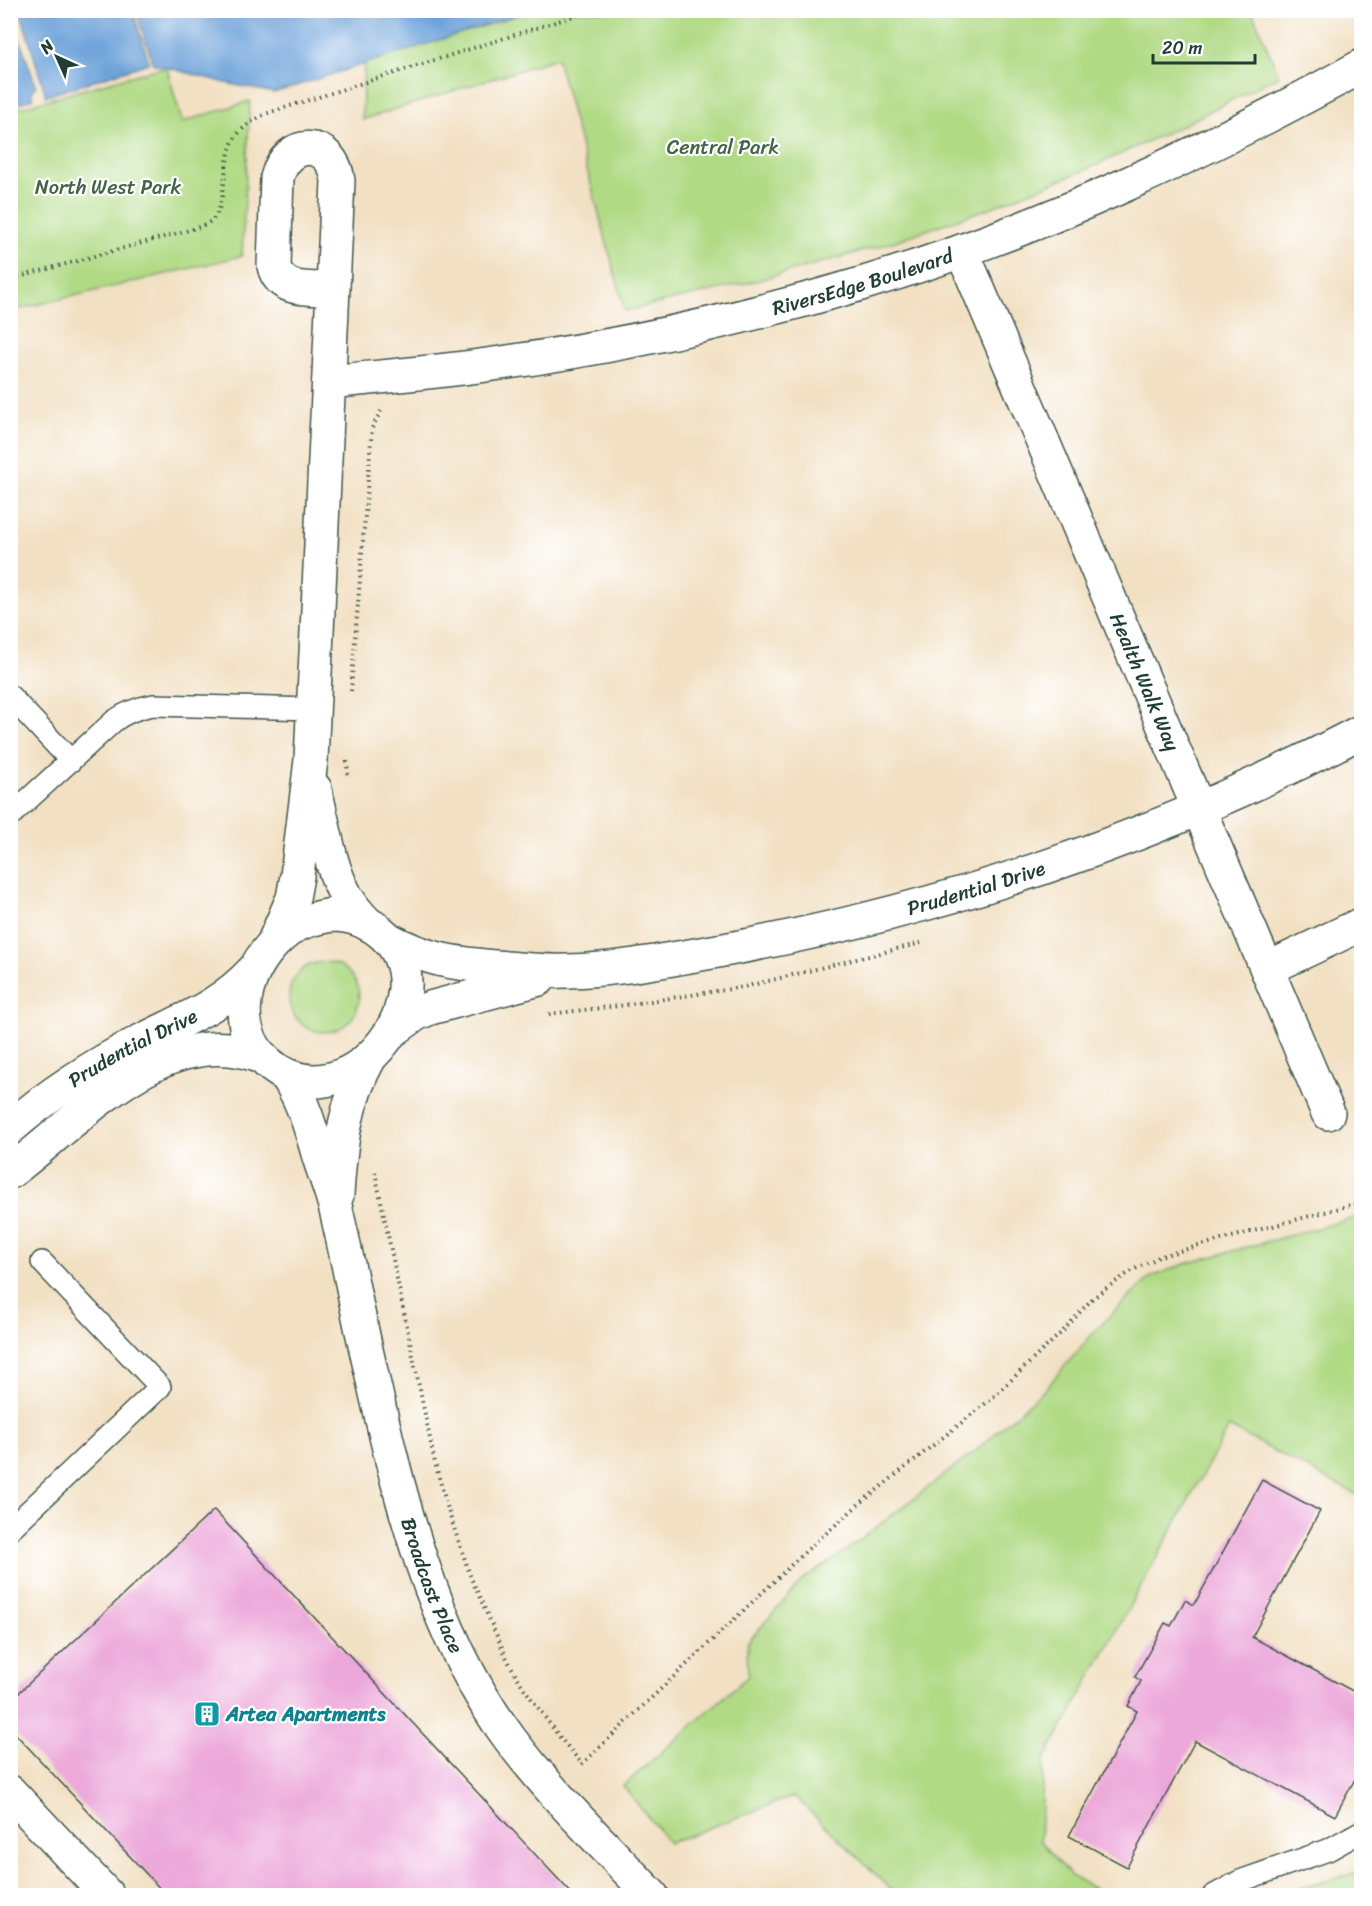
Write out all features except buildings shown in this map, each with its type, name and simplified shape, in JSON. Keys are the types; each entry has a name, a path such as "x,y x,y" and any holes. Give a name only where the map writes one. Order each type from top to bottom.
{"street":[{"name":"RiversEdge Boulevard","path":"329,382 509,362 652,336 861,284 962,251 1050,217 1165,167 1285,108 1362,66"},
{"name":"Health Walk Way","path":"962,251 1328,1113"},
{"path":"311,760 324,829 339,882 352,906 378,931 400,960 404,988 403,1003 398,1018 381,1044 358,1066 327,1081 300,1080 275,1067 251,1041 244,1019 244,997 288,911 295,887 311,760 333,289"},
{"name":"Prudential Drive","path":"381,1044 416,1014 444,1003 567,971 637,964 801,935 888,914 1059,864 1278,773 1362,731"},
{"path":"264,957 296,926 320,917 344,915 357,918 378,931"},
{"path":"1266,969 1362,924"},
{"name":"Prudential Drive","path":"378,931 415,952 454,963 567,971"},
{"name":"Prudential Drive","path":"10,1128 81,1074 214,1005 235,989 264,957"},
{"name":"Broadcast Place","path":"337,1212 344,1125 355,1087 381,1044"},
{"name":"Prudential Drive","path":"10,1172 100,1098 162,1062 196,1051 219,1048 245,1051 275,1067"},
{"name":"Broadcast Place","path":"275,1067 295,1088 337,1212 381,1414 406,1510 433,1594 450,1637 476,1687 510,1739 553,1791 652,1896"},
{"path":"10,1792 108,1896"}],"lane":[{"path":"10,696 71,760"},
{"path":"10,816 114,721 124,713 138,708 153,705 313,709"},
{"path":"11,1529 160,1386 42,1262"},
{"path":"1214,1896 1240,1881 1328,1850 1362,1831"}],"path":[{"path":"351,696 372,428 384,406"},
{"path":"347,755 348,778"},
{"path":"541,1014 618,1006 744,987 926,941"},
{"path":"374,1168 435,1462 471,1578 508,1661 523,1687 582,1764"},
{"path":"553,1791 807,1550 990,1400 1105,1289 1133,1270 1161,1256 1362,1202"}],"green space":[{"name":"Central Park","path":"530,11 1252,11 1279,76 1183,125 1090,168 992,207 881,246 755,281 625,311 557,58 362,120 364,64"},
{"name":"North West Park","path":"167,68 182,122 250,101 242,256 11,311 11,110 152,70"},
{"path":"324,962 337,965 349,972 356,984 359,997 356,1010 349,1022 337,1029 324,1032 311,1029 299,1022 292,1010 289,997 292,984 299,972 311,965"},
{"path":"1361,1216 1361,1497 1229,1427 1044,1761 1040,1840 1071,1876 1106,1895 897,1895 794,1796 669,1843 623,1786 748,1676 747,1643 804,1578 832,1561 973,1453 1045,1389 1102,1323 1151,1277 1185,1264"},
{"path":"1361,1871 1361,1895 1276,1895"}],"water":[{"path":"136,10 530,11 274,93 153,64"},
{"path":"10,11 36,86 32,92 34,98 11,106"},
{"path":"20,11 133,11 149,63 46,96"}],"place":[{"name":"Artea Apartments","path":"207,1714"}]}
